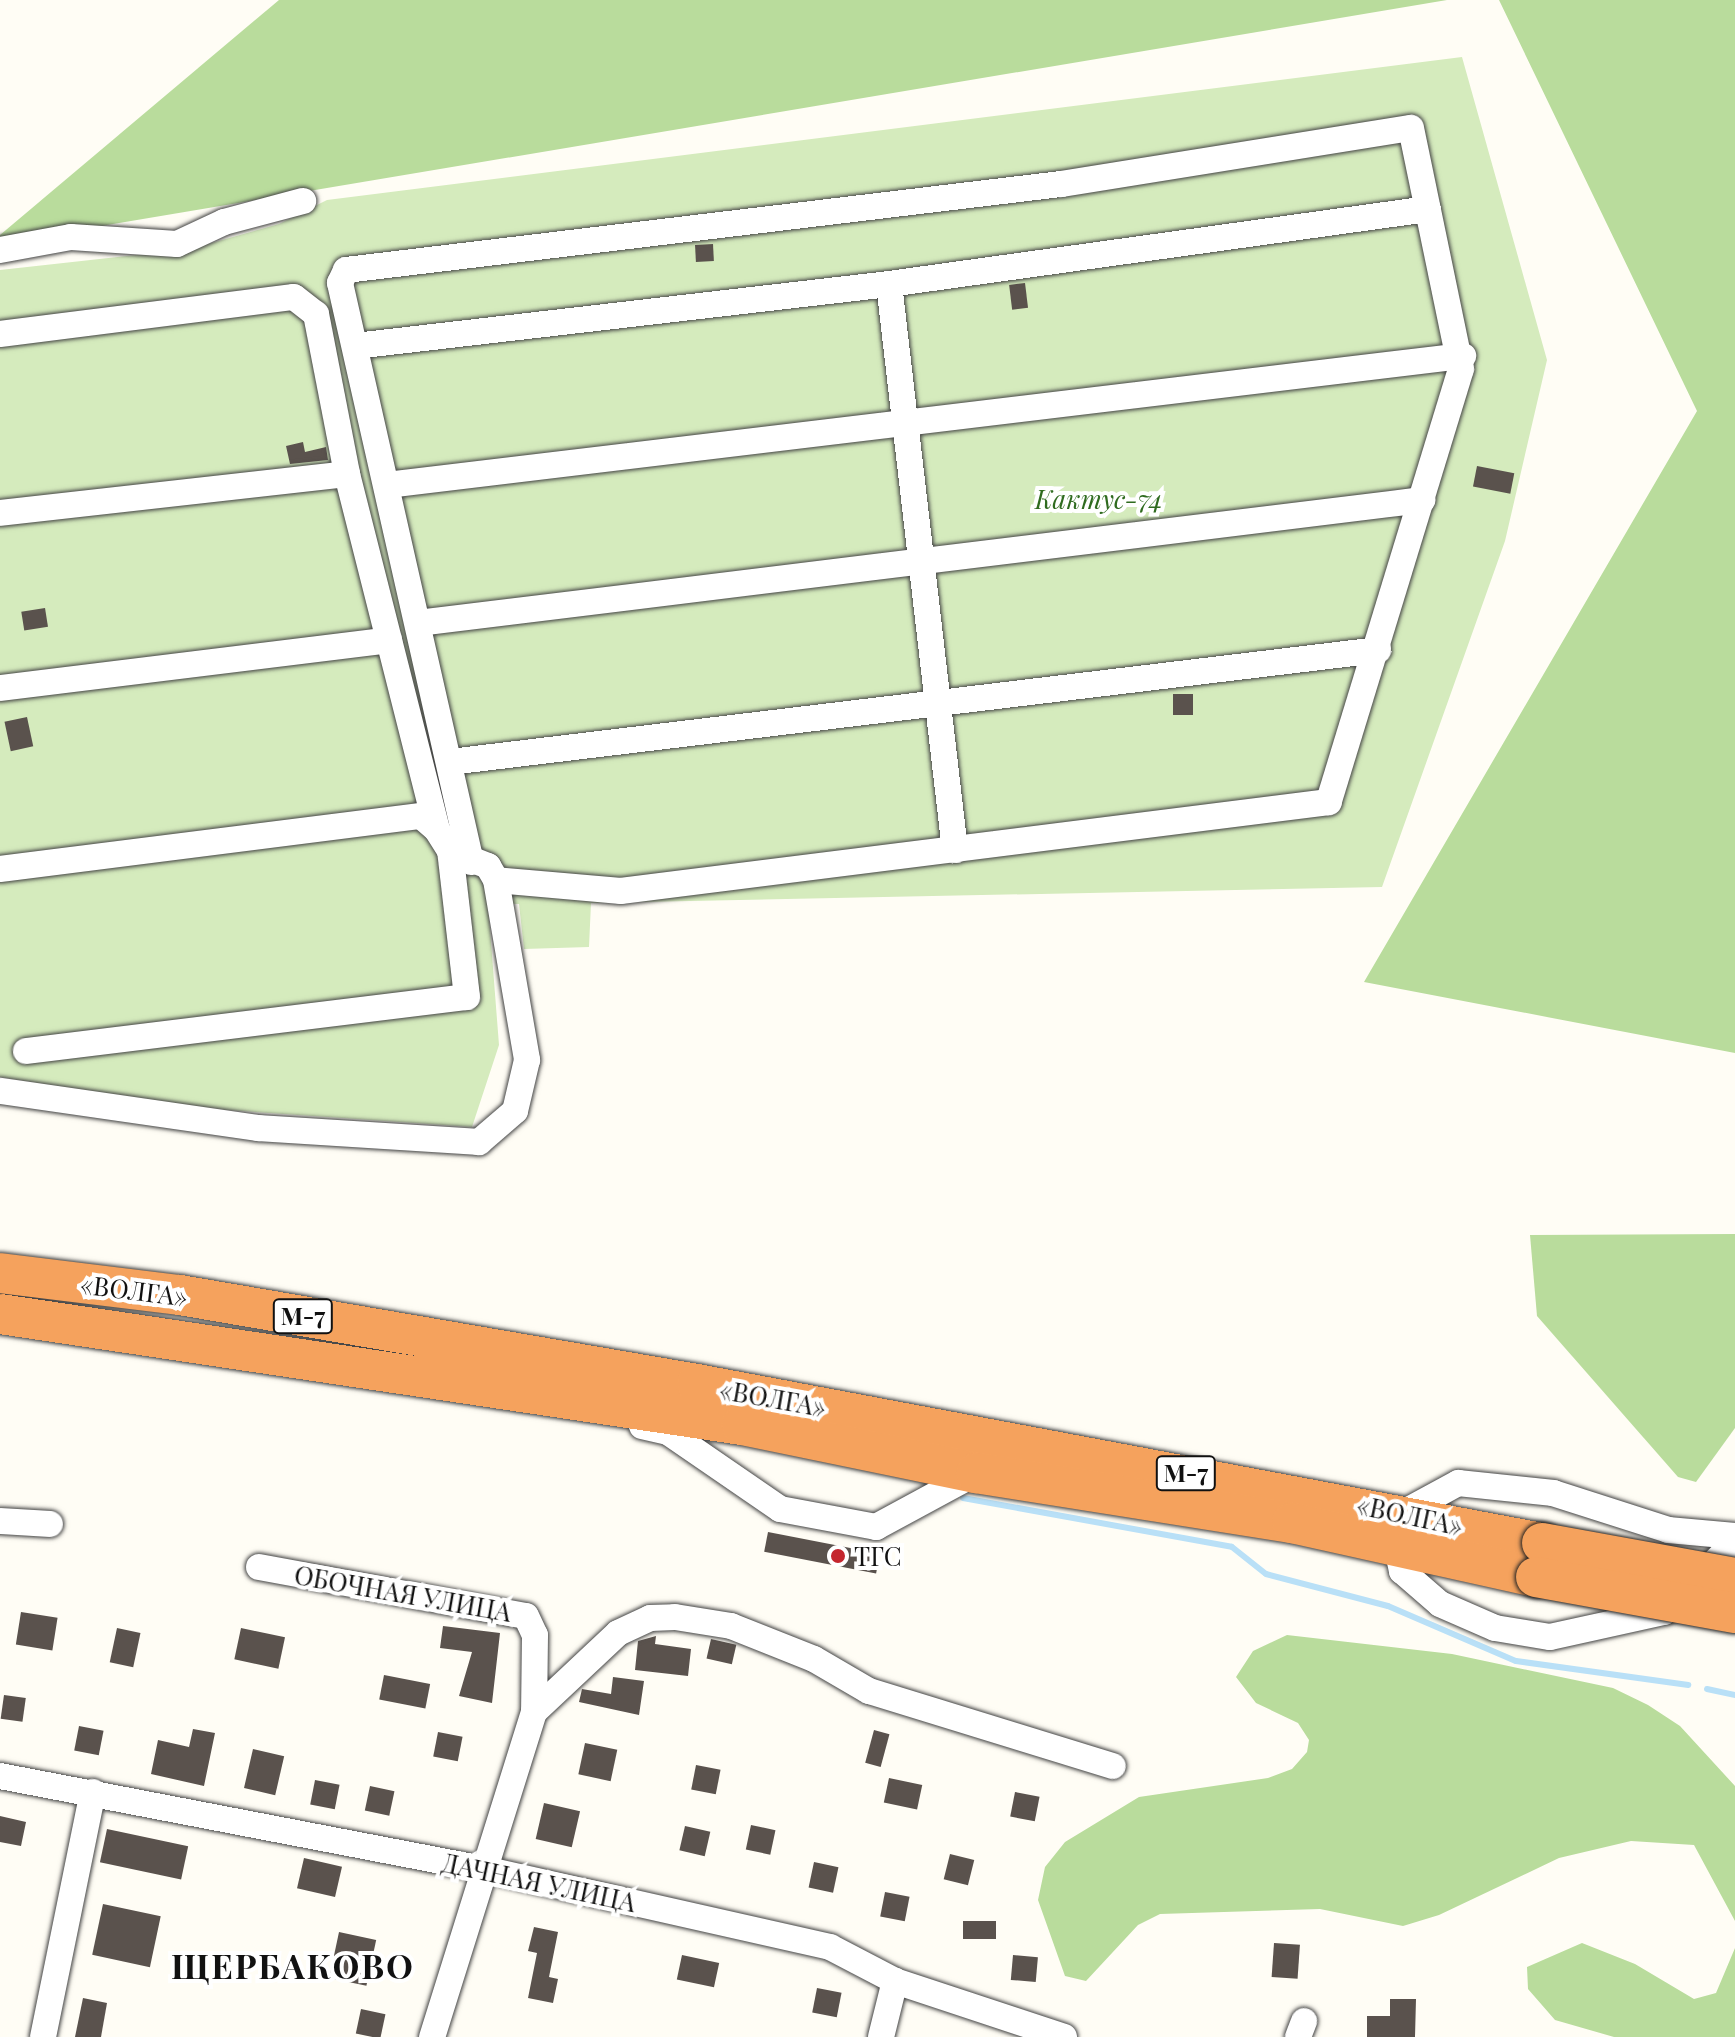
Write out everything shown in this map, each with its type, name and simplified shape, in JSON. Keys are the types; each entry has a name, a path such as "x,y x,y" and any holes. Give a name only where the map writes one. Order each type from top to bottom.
{"highway":[{"name":"«ВОЛГА»","path":"0,1273 195,1297 1399,1528 1539,1560"},
{"name":"«ВОЛГА»","path":"0,1314 742,1425 976,1473 1399,1528"},
{"name":"М-7","path":"1539,1560 1735,1578"},
{"name":"М-7","path":"1539,1560 1735,1613"}],"street":[{"path":"26,1051 467,997 453,847 450,762 340,283 358,264 1061,184 1402,125 1411,128 1463,356 1335,795 1321,806 607,892 496,880"},
{"path":"0,250 71,237 177,244 224,222 303,201"},
{"path":"355,346 889,284 1428,209"},
{"path":"889,284 908,421 955,850"},
{"path":"0,334 294,297 316,314 347,474 389,640 453,847"},
{"path":"387,485 1463,356"},
{"path":"0,513 347,474"},
{"path":"418,623 1422,500"},
{"path":"0,688 389,640"},
{"path":"450,762 1378,650"},
{"path":"0,869 421,816 453,847 488,866 496,880 527,1060 515,1111 479,1142 258,1128 0,1091"},
{"path":"568,1399 601,1417 668,1432 780,1509 876,1527 976,1473"},
{"path":"1458,1483 1553,1493 1668,1530 1735,1539 1664,1612 1550,1637 1495,1628 1440,1604 1402,1571 1399,1528 1458,1483"},
{"path":"0,1521 50,1524"},
{"name":"ОБОЧНАЯ УЛИЦА","path":"259,1567 526,1616 535,1635 534,1712"},
{"path":"432,2037 534,1712 618,1633 650,1618 675,1617 743,1630 814,1659 869,1691 1113,1766"},
{"name":"ДАЧНАЯ УЛИЦА","path":"0,1776 484,1869 830,1947 895,1981 1064,2037"},
{"path":"43,2037 93,1792"},
{"path":"881,2037 895,1981"}],"green space":[{"path":"279,0 1447,0 0,243 0,235"},
{"path":"1499,0 1735,0 1735,1053 1364,982 1697,411"},
{"name":"Кактус-74","path":"1462,57 1547,360 1505,541 1382,887 591,903 589,947 524,949 519,904 488,904 499,1045 472,1127 183,1107 0,1077 0,270 190,249 279,224 327,200"},
{"path":"1735,1234 1735,1428 1696,1482 1678,1477 1537,1316 1530,1235"},
{"path":"1287,1635 1452,1654 1613,1688 1648,1705 1680,1726 1735,1786 1735,1921 1694,1845 1631,1841 1559,1858 1439,1915 1403,1926 1320,1909 1160,1914 1138,1925 1086,1981 1065,1976 1038,1900 1045,1867 1065,1842 1139,1797 1268,1778 1292,1769 1307,1752 1309,1740 1298,1723 1256,1703 1236,1677 1253,1651"},
{"path":"1582,1943 1635,1964 1694,1999 1716,1993 1735,1948 1735,2037 1614,2037 1555,2020 1528,1989 1527,1967"}],"building":[{"path":"713,244 714,261 696,262 695,245"},
{"path":"1025,283 1028,308 1012,310 1009,285"},
{"path":"303,442 305,452 326,447 328,460 290,464 286,446"},
{"path":"1477,466 1514,473 1510,494 1473,487"},
{"path":"45,608 48,627 24,631 21,612"},
{"path":"1173,694 1193,694 1193,715 1173,715"},
{"path":"27,717 33,746 11,751 5,722"},
{"path":"768,1532 880,1554 876,1573 764,1552"},
{"path":"21,1612 58,1618 52,1650 16,1645"},
{"path":"443,1626 500,1633 492,1703 459,1696 472,1652 440,1648"},
{"path":"117,1628 140,1633 133,1667 110,1662"},
{"path":"241,1628 285,1637 278,1669 234,1659"},
{"path":"656,1636 655,1644 691,1649 688,1676 635,1670 638,1641"},
{"path":"711,1639 736,1645 732,1664 707,1658"},
{"path":"384,1675 430,1684 425,1709 379,1700"},
{"path":"613,1677 644,1681 639,1715 579,1702 582,1689 611,1694"},
{"path":"4,1695 26,1698 22,1722 1,1719"},
{"path":"79,1726 104,1731 99,1755 74,1751"},
{"path":"193,1729 215,1733 204,1786 151,1774 158,1740 189,1747"},
{"path":"874,1730 889,1734 881,1767 865,1763"},
{"path":"438,1732 463,1737 458,1761 433,1757"},
{"path":"585,1743 617,1750 611,1781 578,1774"},
{"path":"253,1749 284,1756 275,1795 244,1788"},
{"path":"696,1765 721,1770 716,1794 691,1790"},
{"path":"889,1778 922,1785 917,1810 884,1802"},
{"path":"315,1780 340,1785 335,1809 310,1805"},
{"path":"370,1786 394,1791 389,1816 365,1810"},
{"path":"1015,1792 1040,1797 1035,1821 1010,1817"},
{"path":"544,1803 580,1811 572,1847 536,1839"},
{"path":"0,1816 26,1822 21,1846 0,1842"},
{"path":"751,1825 775,1830 770,1855 746,1849"},
{"path":"685,1826 710,1832 705,1856 679,1850"},
{"path":"107,1829 188,1846 181,1880 100,1862"},
{"path":"950,1854 974,1860 968,1885 944,1879"},
{"path":"304,1858 342,1867 335,1897 297,1888"},
{"path":"814,1862 838,1867 833,1893 809,1887"},
{"path":"885,1892 910,1897 905,1921 880,1917"},
{"path":"103,1904 161,1916 150,1967 92,1955"},
{"path":"963,1921 996,1921 996,1939 963,1939"},
{"path":"534,1927 558,1932 549,1977 558,1979 553,2003 528,1998 537,1953 528,1951"},
{"path":"339,1932 376,1940 366,1986 329,1978"},
{"path":"1274,1943 1300,1945 1298,1979 1272,1977"},
{"path":"682,1955 719,1963 714,1987 677,1979"},
{"path":"1013,1955 1038,1957 1036,1982 1011,1980"},
{"path":"817,1988 842,1993 837,2017 812,2013"},
{"path":"83,1998 107,2003 101,2037 75,2037"},
{"path":"1390,1999 1416,1999 1415,2037 1367,2037 1367,2016 1390,2016"},
{"path":"361,2009 385,2014 381,2037 356,2033"}],"waterway":[{"path":"963,1498 1232,1547 1266,1574 1388,1606 1516,1661 1688,1685"},
{"path":"1707,1689 1735,1695"}],"place":[{"name":"ТГС","path":"838,1556"}],"district":[{"name":"ЩЕРБАКОВО","path":"293,1966"}]}
